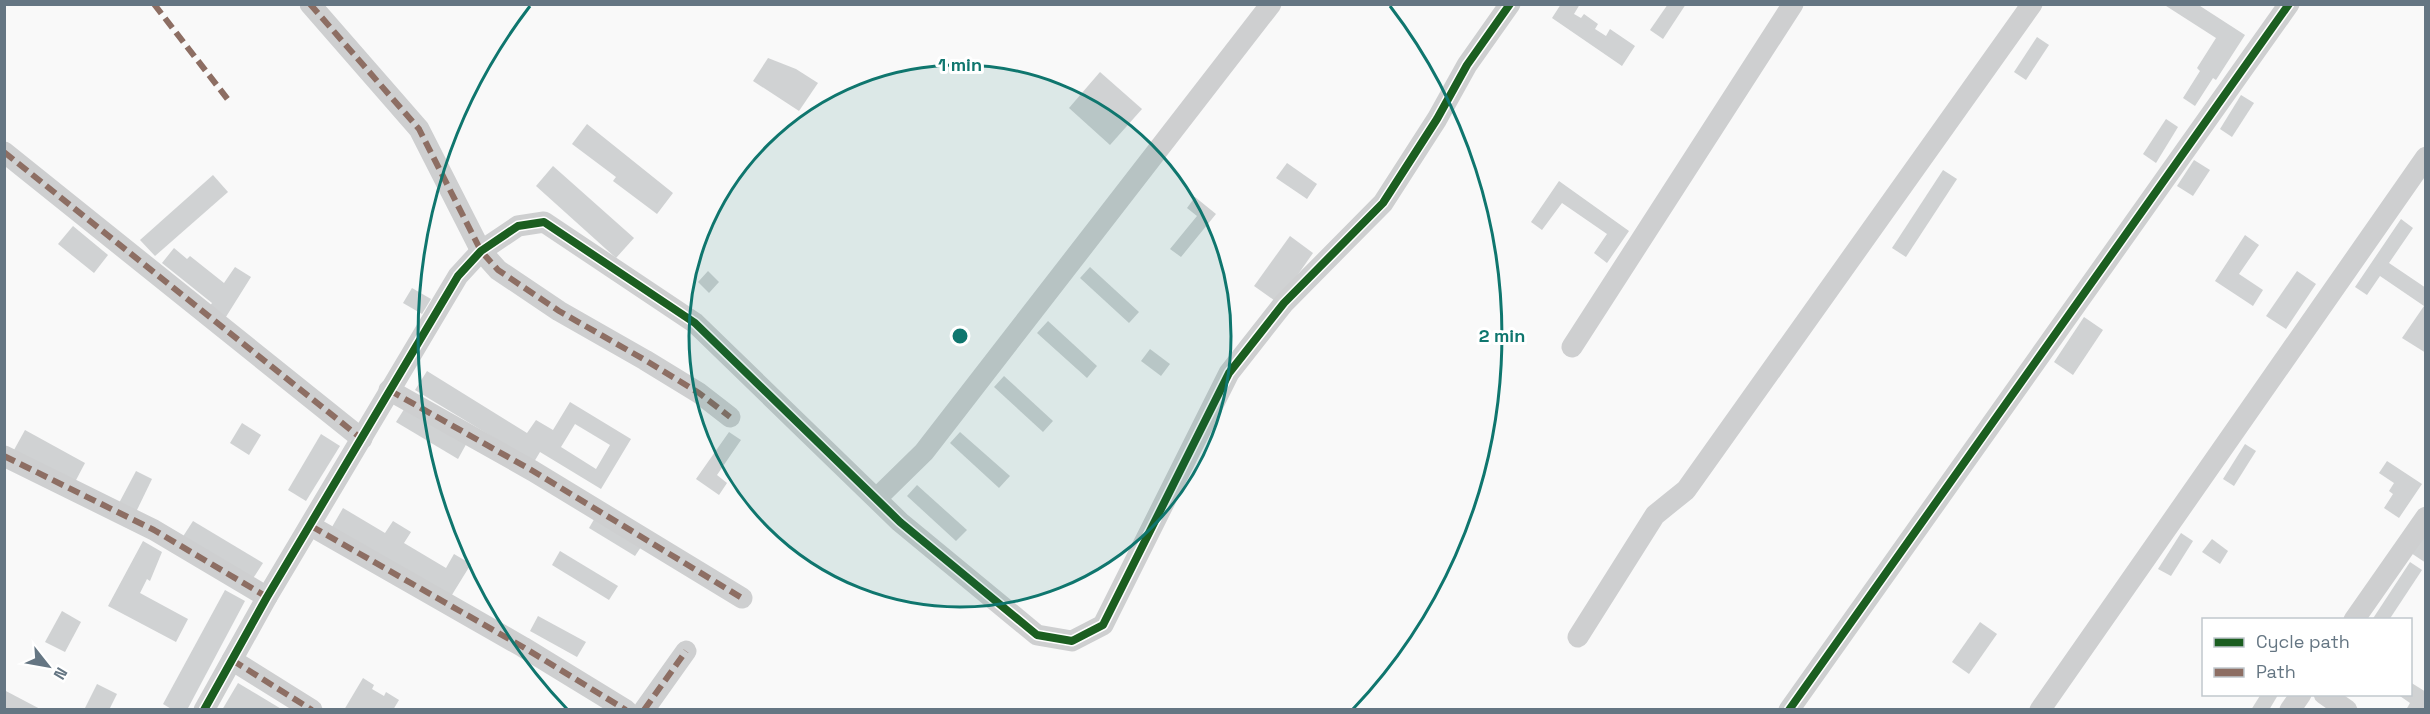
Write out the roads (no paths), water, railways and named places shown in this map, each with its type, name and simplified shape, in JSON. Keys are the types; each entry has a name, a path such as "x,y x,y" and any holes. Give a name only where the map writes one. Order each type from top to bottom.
{"street":[{"path":"310,4 419,129 481,251 498,270 559,311 699,393 730,417"},
{"path":"877,498 924,452 1271,4"},
{"path":"204,710 267,597 458,276 481,251 518,226 544,222 695,323 900,522 1037,635 1072,641 1102,625 1229,373 1284,303 1383,202 1437,120 1467,65 1510,4"},
{"path":"1572,347 1793,4"},
{"path":"1578,637 1655,515 1686,490 2032,4"},
{"path":"1789,710 2289,4"},
{"path":"4,152 362,439"},
{"path":"2040,710 2426,158"},
{"path":"389,390 533,471 742,598"},
{"path":"4,456 154,530 267,597"},
{"path":"2355,618 2426,518"},
{"path":"311,526 523,647 626,710"},
{"path":"644,710 686,651"},
{"path":"232,660 312,710"},
{"path":"2290,710 2300,696"},
{"path":"2327,696 2347,710"}]}
